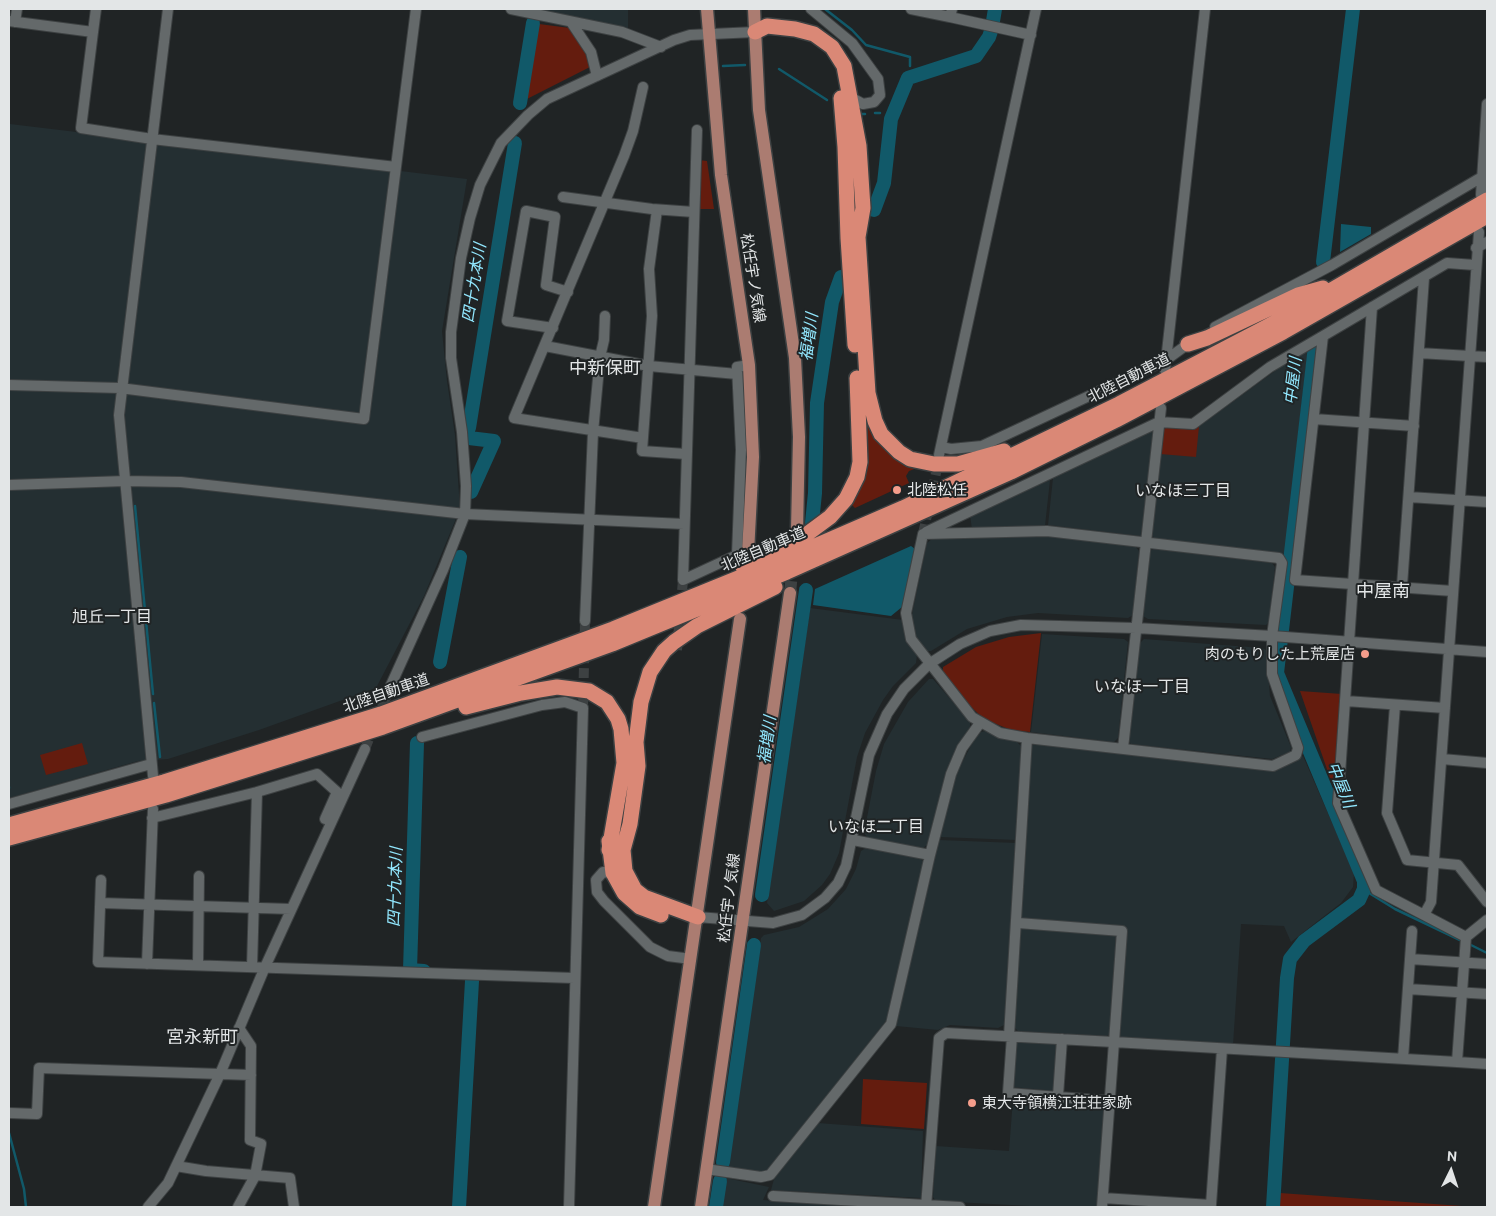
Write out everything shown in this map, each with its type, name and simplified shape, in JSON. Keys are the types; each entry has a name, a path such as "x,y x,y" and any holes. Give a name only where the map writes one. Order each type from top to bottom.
{"highway":[{"path":"755,32 767,26 803,30 824,40 839,56 844,66 850,97 847,120 848,208 853,238 871,407 881,434 898,452 922,463 946,465 992,455 1052,431 1205,359"},
{"path":"755,32 801,40 810,43 825,54 837,77 847,120"},
{"name":"北陸自動車道","path":"9,825 154,785 307,738 452,689 613,630 902,508 1120,404 1205,359 1349,281 1484,198"},
{"name":"北陸自動車道","path":"9,838 166,795 311,751 455,702 612,644 882,530 1010,472 1212,371 1487,216"},
{"path":"613,630 803,536 830,517 846,499 857,477 861,448 853,238"},
{"path":"1188,344 1207,338 1298,296 1349,281"},
{"path":"698,917 654,903 635,890 616,850 608,822 616,762 629,741 645,685 656,661 674,642 697,626 882,530"},
{"path":"311,751 521,693 557,687 589,690 607,702 618,719 629,741 638,766 630,824 616,850 613,873 624,893 640,907 672,918 698,917"}],"main road":[{"name":"松任宇ノ気線","path":"707,9 707,34 721,175 749,365 753,457 748,553"},
{"name":"松任宇ノ気線","path":"754,9 762,137 795,358 799,437 797,530"},
{"name":"松任宇ノ気線","path":"701,1207 790,593"},
{"name":"松任宇ノ気線","path":"654,1207 698,917 740,619"}],"street":[{"path":"17,9 12,22 93,32"},
{"path":"96,9 81,128 152,139 396,167"},
{"path":"153,776 119,414 120,388 168,9"},
{"path":"9,385 120,388 364,419 416,9"},
{"path":"511,9 622,32 661,48"},
{"path":"811,9 852,43 878,79 880,95 874,102 863,104 850,97"},
{"path":"911,9 951,13 1031,35"},
{"path":"1036,9 940,451 982,446 1165,365 1206,331 1332,265 1484,176"},
{"path":"1165,365 1206,9"},
{"path":"572,22 591,52 597,76"},
{"path":"386,696 443,570 465,514 464,458 451,358 451,332 461,258 480,185 501,143 528,115 547,99 661,48 674,40 690,35 755,32"},
{"path":"643,87 633,131 605,203 514,418 593,432 643,438"},
{"path":"1484,198 1487,104"},
{"path":"697,130 683,580 737,555 741,450 737,367 749,365"},
{"path":"563,197 657,210 694,212"},
{"path":"657,210 649,269 652,316 642,451 686,454"},
{"path":"553,328 507,321 526,211 556,217 546,285 568,292"},
{"path":"1424,915 1431,902 1476,248 1479,232"},
{"path":"1476,248 1487,242"},
{"path":"923,534 1159,422 1193,424 1270,367 1447,263 1475,266"},
{"path":"1402,586 1424,278"},
{"path":"1372,307 1351,642 1338,803 1376,890 1466,937"},
{"path":"585,621 593,432 605,316"},
{"path":"1323,336 1295,580 1453,590"},
{"path":"545,346 689,372 737,374"},
{"path":"1419,353 1487,358"},
{"path":"1123,748 1161,408"},
{"path":"1314,419 1414,426"},
{"path":"9,485 125,481 181,482 465,514 684,524"},
{"path":"1409,497 1487,502"},
{"path":"1040,531 1279,558 1282,563 1272,674 1298,748 1296,756 1273,766 1027,738 1000,733 980,723 966,710 911,639 906,619 923,534 1040,531"},
{"path":"698,917 742,922 784,922 810,910 825,898 838,883 846,866 853,840 866,767 877,733 904,690 929,664 960,644 1005,628 1021,625 1136,628 1292,637 1487,652"},
{"path":"1346,701 1445,708"},
{"path":"422,737 542,705 564,702 583,708 569,1207"},
{"path":"1394,705 1387,813 1407,860 1458,865 1487,902"},
{"path":"706,1169 761,1177 770,1175 891,1024 950,774 962,748 980,723"},
{"path":"1027,738 1008,1093 1110,1101"},
{"path":"151,1207 168,1183 220,1074 291,909 365,749"},
{"path":"1442,759 1487,763"},
{"path":"9,804 151,764"},
{"path":"147,964 153,814 257,792 317,774 337,792 316,840 315,857"},
{"path":"252,967 257,792"},
{"path":"853,840 930,855"},
{"path":"613,873 603,872 596,880 597,892 604,901 650,947 668,956 691,959"},
{"path":"198,965 200,876"},
{"path":"102,880 98,962 574,978"},
{"path":"101,904 291,909"},
{"path":"1457,1062 1466,937 1487,920"},
{"path":"1018,923 1122,931 1103,1203 1212,1205 1222,1049"},
{"path":"1403,1059 1412,932"},
{"path":"1410,959 1487,964"},
{"path":"1408,989 1487,994"},
{"path":"238,1207 255,1176 261,1144 250,1140 251,1046 239,1028"},
{"path":"926,1206 938,1038 946,1033 1487,1064"},
{"path":"1058,1096 1062,1039"},
{"path":"9,1113 37,1114 39,1068 251,1075"},
{"path":"176,1166 255,1176 290,1178 294,1207"},
{"path":"773,1196 960,1207"}],"shaded area":[{"path":"530,9 628,9 628,28 536,10"},
{"path":"539,24 570,28 586,52 590,67 523,101"},
{"path":"10,124 467,179 442,331 455,435 460,509 424,596 376,688 259,730 168,759 138,761 9,798"},
{"path":"699,160 707,161 714,209 697,209"},
{"path":"1308,347 1285,554 1155,539 1151,534 1162,431 1167,427 1194,430"},
{"path":"865,412 917,468 909,471 906,476 909,483 855,508 850,503"},
{"path":"1199,426 1196,457 1160,454 1162,431 1167,427 1194,430"},
{"path":"1154,427 1141,536 1048,525 1053,478"},
{"path":"1050,480 1045,526 972,529 970,515"},
{"path":"1045,536 1135,546 1139,551 1133,615 1128,618 1038,613 1007,617 967,629 931,651 924,651 915,637 911,619 927,543 932,539"},
{"path":"1154,549 1272,563 1275,567 1269,622 1266,625 1148,619 1141,615 1149,551"},
{"path":"810,608 903,620 905,637 917,655 916,663 893,686 865,733 857,757 839,853 830,874 822,885 804,901 774,911 767,903"},
{"path":"1041,633 1030,732 1011,730 984,719 968,704 943,673 943,667 976,647 1009,637"},
{"path":"1042,634 1124,639 1128,642 1118,738 1114,742 1031,732"},
{"path":"1144,639 1262,648 1266,650 1270,696 1291,747 1290,752 1272,759 1131,744 1128,740 1140,643"},
{"path":"929,679 933,679 970,722 970,727 947,769 927,845 923,848 868,838 864,833 876,771 884,744 908,702"},
{"path":"1300,691 1342,694 1336,780 1330,778"},
{"path":"985,731 1017,742 1022,747 1017,840 940,837 957,772 975,738"},
{"path":"82,743 88,764 46,775 40,755"},
{"path":"1037,743 1272,771 1303,756 1354,873 1353,887 1341,903 1291,942 1284,926 1241,924 1233,1045 1120,1038 1127,928 1021,921 1031,746"},
{"path":"939,840 1017,843 1006,1024 998,1028 950,1025 938,1030 896,1026"},
{"path":"866,848 920,858 924,863 886,1021 768,1170 762,1172 727,1167 761,938 764,935 799,927 828,909 846,889 856,869 861,851"},
{"path":"1024,928 1116,935 1110,1034 1106,1036 1018,1031 1014,1027 1020,931"},
{"path":"1015,1040 1060,1044 1057,1091 1011,1087"},
{"path":"863,1079 927,1083 924,1129 861,1124"},
{"path":"1013,1099 1105,1105 1098,1207 1048,1207 936,1201 933,1197 936,1146 1009,1151"},
{"path":"818,1123 923,1131 921,1198 771,1190 774,1179"},
{"path":"726,1178 769,1187 763,1200 878,1207 722,1207"},
{"path":"1280,1193 1476,1207 1279,1207"}],"water":[{"path":"1341,224 1371,227 1371,234 1340,252"},
{"path":"911,546 915,549 902,607 891,616 813,605 815,589"}],"waterway":[{"path":"825,9 852,30 866,45 910,57 910,66"},
{"name":"福増川","path":"993,21 995,9"},
{"name":"中屋川","path":"1323,262 1353,9"},
{"name":"四十九本川","path":"520,103 533,23"},
{"name":"福増川","path":"874,210 884,183 891,119 908,78 976,56 991,31"},
{"path":"723,66 745,65"},
{"path":"779,69 827,100"},
{"name":"福増川","path":"908,78 910,73"},
{"path":"875,113 880,113"},
{"name":"四十九本川","path":"469,428 515,143"},
{"name":"福増川","path":"812,523 815,493 817,403 832,302 841,277"},
{"name":"中屋川","path":"1273,1207 1287,978 1290,959 1304,941 1359,900 1364,889 1364,881 1277,673 1315,346"},
{"name":"四十九本川","path":"469,438 494,441 471,492"},
{"path":"135,506 153,694"},
{"name":"四十九本川","path":"440,662 460,557"},
{"name":"福増川","path":"762,895 806,590"},
{"path":"154,703 160,757"},
{"name":"四十九本川","path":"417,743 410,970 424,971"},
{"path":"1369,893 1395,909 1460,940"},
{"path":"1469,944 1487,953"},
{"name":"福増川","path":"723,1162 754,945"},
{"name":"四十九本川","path":"459,1207 472,981"},
{"path":"9,1133 24,1189 26,1207"},
{"name":"福増川","path":"716,1207 720,1181"}],"tunnel":[{"path":"923,534 939,459"},
{"path":"790,593 793,563"},
{"path":"677,650 683,580"},
{"path":"583,708 585,621"},
{"path":"365,749 386,696"}],"place":[{"name":"北陸松任","path":"897,490"},
{"name":"肉のもりした上荒屋店","path":"1365,654"},
{"name":"東大寺領横江荘荘家跡","path":"972,1103"}],"district":[{"name":"中新保町","path":"605,368"},
{"name":"いなほ三丁目","path":"1183,491"},
{"name":"中屋南","path":"1383,591"},
{"name":"旭丘一丁目","path":"112,617"},
{"name":"いなほ一丁目","path":"1142,687"},
{"name":"いなほ二丁目","path":"876,827"},
{"name":"宮永新町","path":"202,1037"}]}
